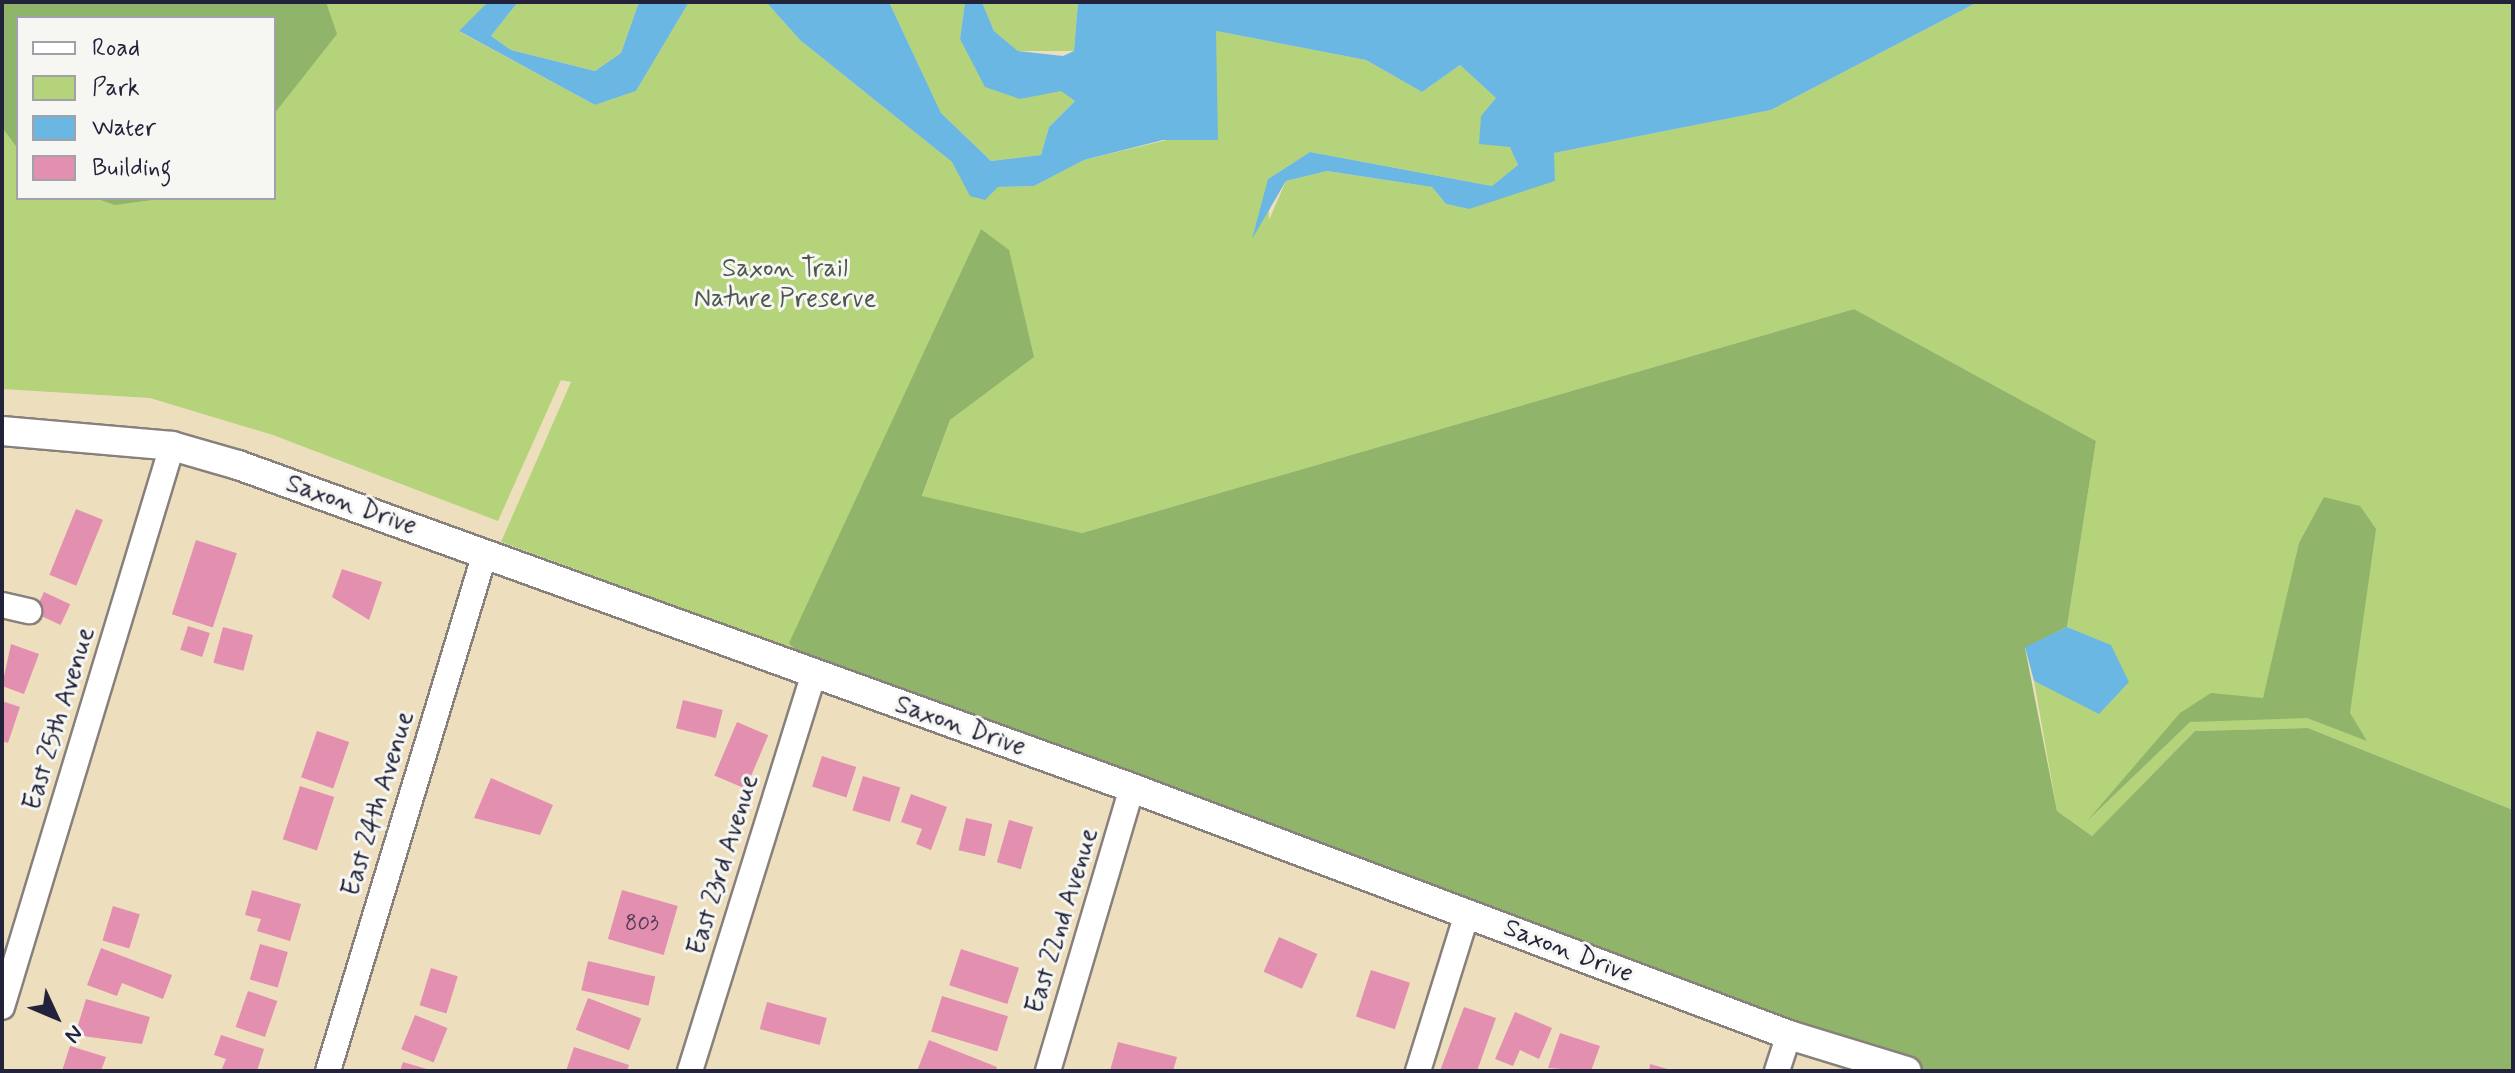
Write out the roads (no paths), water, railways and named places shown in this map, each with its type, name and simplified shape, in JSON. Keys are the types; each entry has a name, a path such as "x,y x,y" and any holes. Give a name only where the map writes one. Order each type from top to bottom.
{"street":[{"name":"Saxon Drive","path":"2,431 172,446 485,553 813,675 1132,788 1789,1035 1907,1071"},
{"name":"East 25th Avenue","path":"2,1007 172,446"},
{"name":"East 24th Avenue","path":"328,1071 485,553"},
{"path":"2,605 29,611"},
{"name":"East 23rd Avenue","path":"690,1071 813,675"},
{"name":"East 22nd Avenue","path":"1048,1071 1132,788"},
{"path":"1418,1071 1467,914"},
{"path":"1777,1071 1789,1035"}],"water":[{"path":"488,2 518,2 491,36 511,50 595,71 621,53 639,2 689,2 636,91 595,105 459,31"},
{"path":"766,2 889,2 941,113 991,161 1041,155 1049,127 1075,101 1061,91 1020,99 985,87 960,39 965,2 982,2 994,31 1018,51 1063,56 1074,51 1078,2 1978,2 1771,110 1554,153 1555,181 1469,209 1446,204 1432,187 1327,171 1286,181 1252,239 1268,179 1310,152 1492,186 1518,165 1510,147 1479,144 1481,116 1496,98 1460,65 1422,92 1366,60 1216,31 1218,140 1163,140 1084,160 1034,186 998,187 985,200 970,196 952,162 800,40"},
{"path":"2067,627 2111,645 2129,682 2099,714 2034,681 2025,647"}],"park label":[{"name":"Saxon Trail Nature Preserve","path":"785,285"}]}
